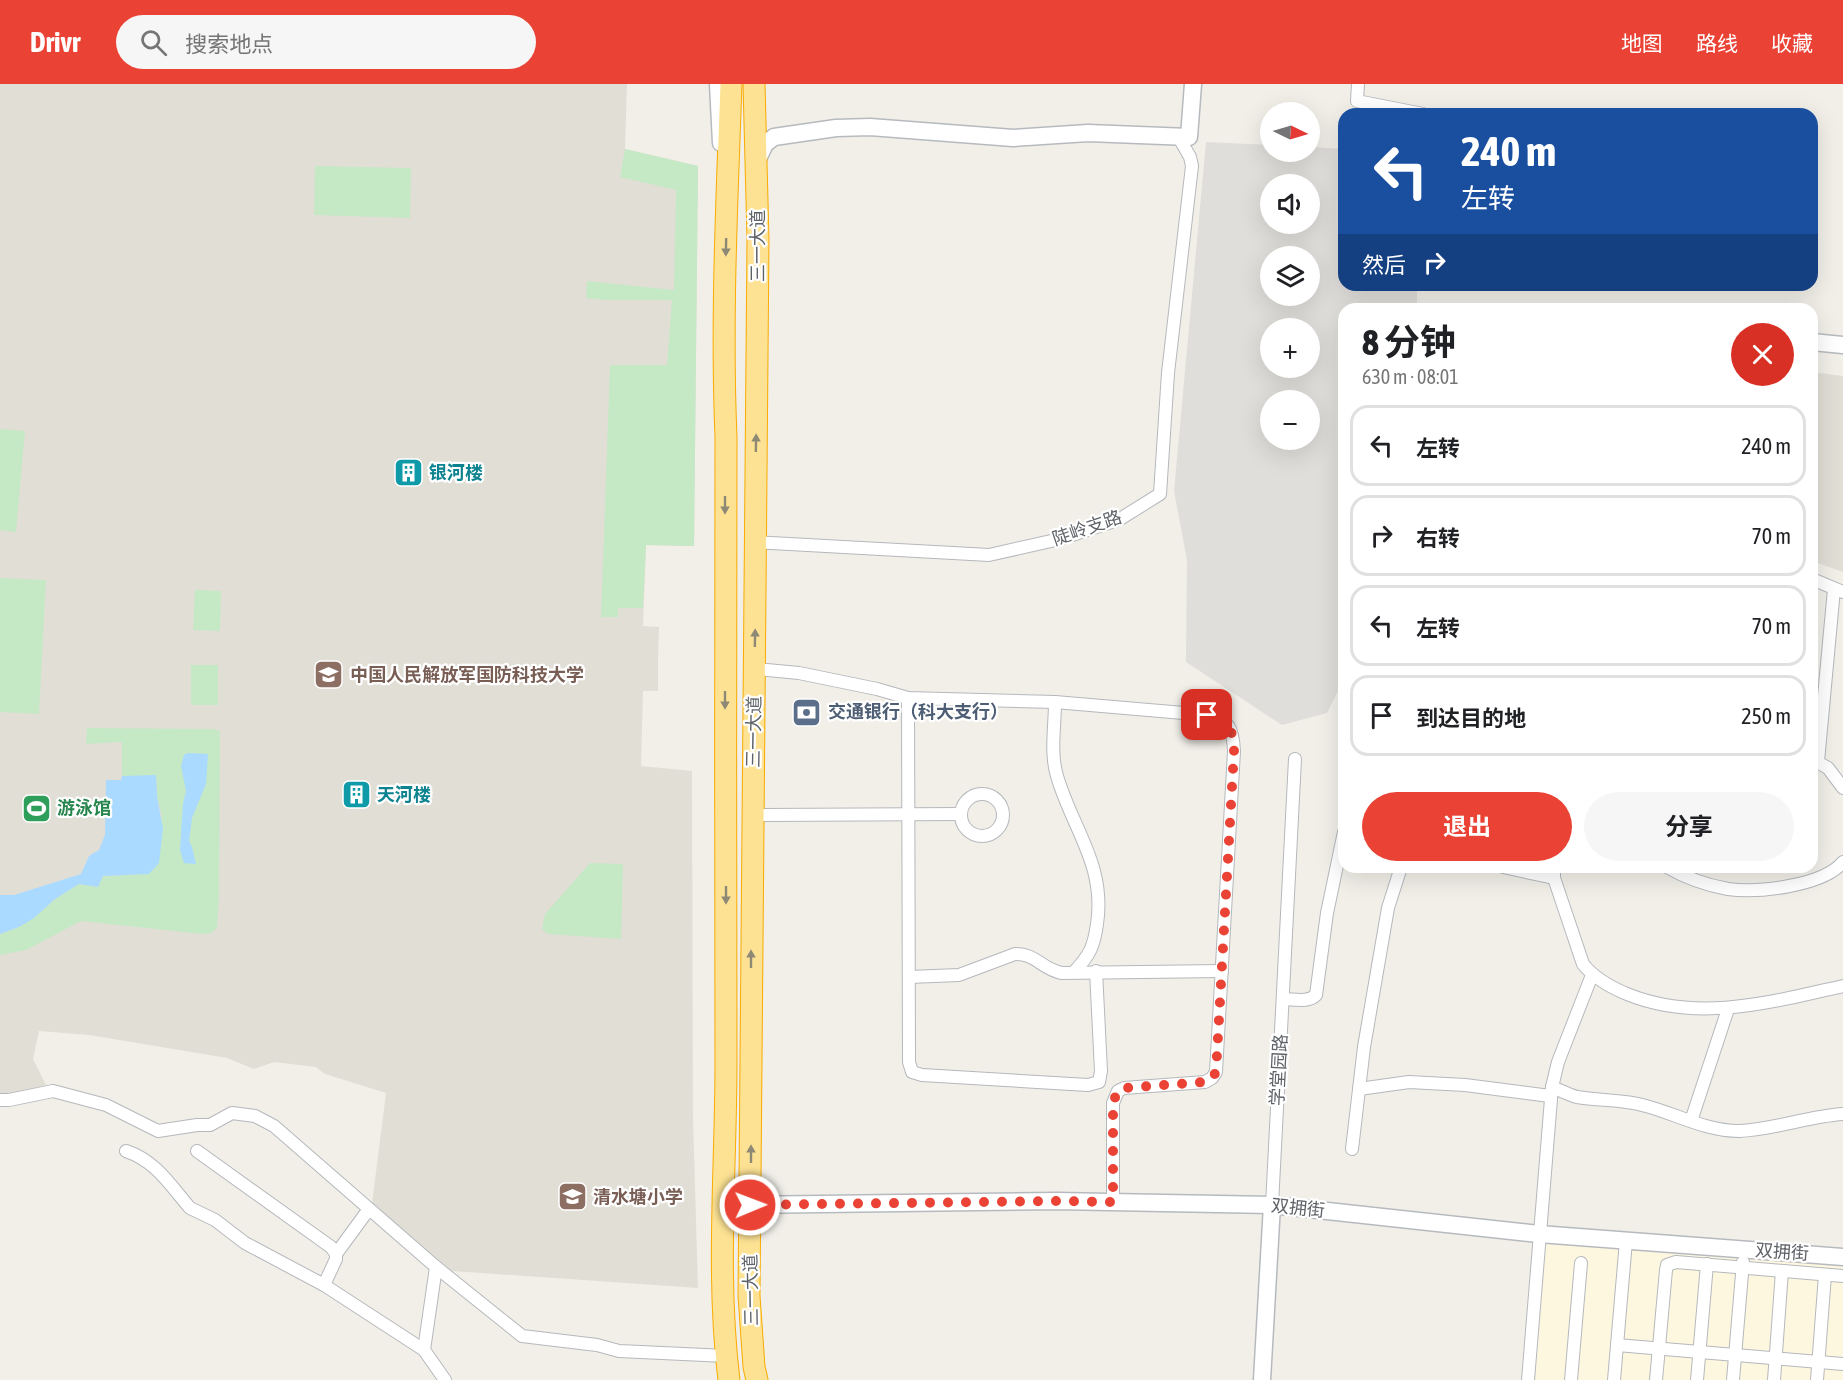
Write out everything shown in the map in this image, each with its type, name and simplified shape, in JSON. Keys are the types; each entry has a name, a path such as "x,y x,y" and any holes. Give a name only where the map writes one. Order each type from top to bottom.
{"highway":[{"name":"三一大道","path":"729,1380 722,1285 726,1108 726,437 724,399 726,218 731,84"},
{"name":"三一大道","path":"754,84 758,239 757,562 754,660 756,669 749,1296 757,1380"}],"street":[{"path":"718,84 726,218"},
{"path":"760,84 755,113 762,127 773,132 835,123 870,122 1013,132 1097,128 1184,134"},
{"path":"1183,84 1184,134"},
{"path":"1184,134 1193,84"},
{"path":"1358,84 1357,101 1393,108"},
{"path":"757,165 761,150 768,140 774,137 853,127 1013,138 1088,133 1184,134"},
{"name":"陡岭支路","path":"756,542 989,555 1060,539 1120,519 1160,494 1168,373 1192,166 1184,134"},
{"path":"1818,343 1843,345"},
{"path":"1818,350 1843,352"},
{"path":"1818,582 1838,591 1818,738"},
{"path":"756,669 809,675 908,698 1055,702 1207,715 1220,717 1229,728 1234,751 1216,1072 1205,1082 1124,1088 1114,1096 1113,1202"},
{"path":"908,698 909,1062 912,1072 922,1075 1088,1085 1099,1082"},
{"path":"1055,702 1056,775 1093,863 1099,891 1098,920 1092,947 1088,958 1074,972"},
{"name":"学堂园路","path":"1262,1380 1295,759"},
{"path":"1818,762 1828,768 1843,788"},
{"path":"753,815 961,814"},
{"path":"1283,999 1307,1000 1316,995 1327,913 1338,861"},
{"path":"1677,873 1706,884 1730,889 1752,890 1800,884 1822,877 1843,862"},
{"path":"1352,1149 1359,1089 1388,908 1399,873"},
{"path":"1554,873 1583,964 1592,975 1639,999 1660,1005 1696,1010 1728,1008 1785,999 1843,986"},
{"path":"909,977 958,975 1015,954 1029,955 1056,972 1222,971"},
{"path":"1096,971 1101,1071 1099,1082"},
{"path":"1528,1380 1551,1091 1558,1062 1592,975"},
{"path":"1691,1121 1728,1008"},
{"path":"1099,1082 1114,1096"},
{"path":"1359,1089 1409,1082 1551,1091 1575,1097 1630,1102 1723,1130 1740,1131 1843,1114"},
{"path":"0,1100 52,1091 106,1105 158,1131 210,1125 232,1113 255,1116 274,1126 436,1267 522,1336 597,1345 619,1351 726,1356"},
{"path":"126,1150 153,1165 189,1208 215,1220 245,1243 324,1285 424,1350 445,1380"},
{"path":"197,1151 331,1247 336,1254 336,1263 324,1285"},
{"name":"双拥街","path":"750,1205 1056,1201 1272,1205 1539,1234 1843,1257"},
{"path":"336,1254 369,1209"},
{"path":"1614,1380 1626,1241"},
{"path":"1733,1380 1744,1249"},
{"path":"1656,1380 1667,1265 1676,1262 1843,1276"},
{"path":"1571,1380 1581,1263"},
{"path":"1697,1380 1707,1264"},
{"path":"424,1350 436,1267"},
{"path":"1774,1380 1782,1271"},
{"path":"1816,1380 1824,1275"},
{"path":"1617,1345 1843,1364"}],"shaded area":[{"name":"中国人民解放军国防科技大学","path":"0,84 627,84 625,149 698,166 694,546 646,545 643,626 659,627 658,691 643,691 641,766 692,771 693,1120 698,1288 452,1271 372,1204 386,1093 325,1074 316,1067 274,1062 254,1069 227,1058 89,1035 39,1031 33,1059 46,1085 6,1096 0,1094"},
{"path":"1206,142 1260,145 1260,162 1320,162 1320,148 1338,149 1338,291 1417,291 1417,303 1338,303 1338,691 1327,713 1282,725 1186,662 1187,560 1174,491"},
{"path":"1818,373 1843,376 1843,572 1818,563"},
{"path":"1539,1234 1843,1257 1843,1380 1528,1380"}],"green space":[{"path":"625,149 698,166 694,546 646,545 643,608 618,608 618,617 601,617 610,365 667,365 672,300 586,298 587,281 674,290 676,190 620,177"},
{"path":"315,166 411,168 410,218 314,215"},
{"path":"0,429 25,431 16,532 0,530"},
{"path":"0,578 46,580 39,714 0,712"},
{"path":"195,590 221,591 220,631 193,630"},
{"path":"191,665 218,665 218,705 191,705"},
{"path":"87,728 213,729 220,731 217,928 211,933 202,934 81,921 26,950 0,955 0,934 34,918 55,899 79,884 97,887 103,876 149,874 162,816 157,796 156,776 122,776 122,742 86,744"},
{"path":"590,863 623,864 621,939 548,934 542,929 545,914"}],"water":[{"path":"188,753 208,754 206,784 192,818 189,841 196,864 184,863 180,850 186,791 181,766 184,755"},
{"path":"156,775 163,829 159,863 149,874 103,876 98,887 79,884 55,899 34,918 0,934 0,895 14,895 81,874 89,856 99,850 105,835 106,780 121,780 122,776"}],"place":[{"name":"银河楼","path":"408,473"},
{"name":"中国人民解放军国防科技大学","path":"329,675"},
{"name":"交通银行（科大支行）","path":"807,712"},
{"name":"天河楼","path":"356,795"},
{"name":"游泳馆","path":"36,808"},
{"name":"清水塘小学","path":"572,1197"}],"route":[{"path":"750,1205 1113,1202 1114,1096 1124,1088 1205,1082 1216,1072 1234,751 1233,739 1225,722 1220,717 1207,715"}]}
